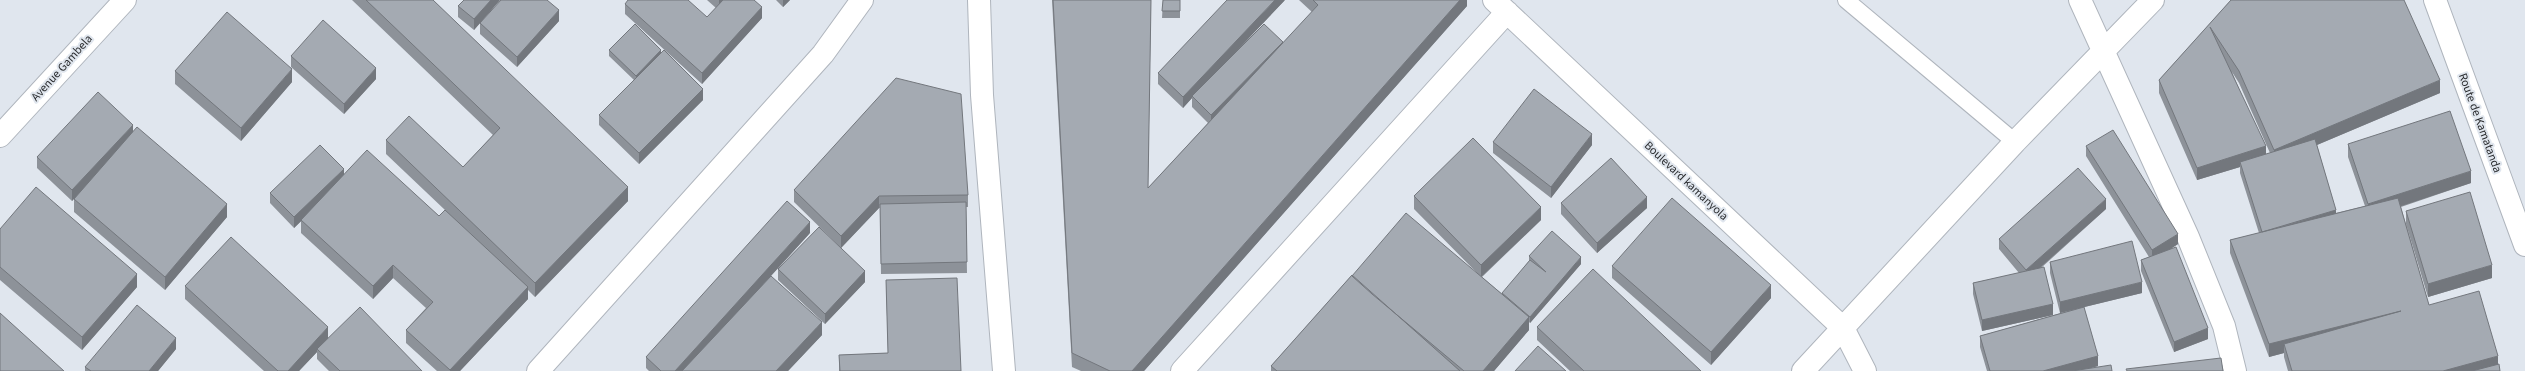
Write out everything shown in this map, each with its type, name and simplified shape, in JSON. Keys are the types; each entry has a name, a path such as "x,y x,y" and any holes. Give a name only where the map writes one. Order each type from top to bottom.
{"street":[{"name":"Avenue Gambela","path":"0,136 125,0"},
{"path":"538,371 823,54 862,0"},
{"path":"979,0 982,95 1004,371"},
{"path":"2080,0 2104,49 2194,251 2224,326 2235,371"},
{"path":"1803,371 2015,142 2153,0"},
{"name":"Route de Kamatanda","path":"2435,0 2525,245"},
{"path":"1182,371 1501,6"},
{"name":"Boulevard kamanyola","path":"1501,6 1843,328 1865,371"}],"lane":[{"path":"1846,0 2015,142"}],"building":[{"path":"366,0 433,0 628,187 535,283 386,140 409,116 463,167 500,128"},
{"path":"464,0 491,0 474,19 458,6"},
{"path":"501,0 547,0 559,10 517,57 480,23"},
{"path":"628,0 688,0 707,17 723,0 754,0 762,7 702,73 625,4"},
{"path":"1053,0 1151,0 1148,188 1318,5 1313,0 1460,0 1132,371 1110,371 1072,353"},
{"path":"1163,0 1180,0 1180,11 1162,11"},
{"path":"1227,0 1275,0 1183,97 1158,73"},
{"path":"2231,0 2404,0 2440,80 2274,150 2239,71 2210,27 2266,146 2197,168 2159,80"},
{"path":"227,12 292,69 241,128 175,71"},
{"path":"323,20 376,68 344,104 291,56"},
{"path":"635,24 661,50 636,76 609,50"},
{"path":"1264,24 1283,42 1211,115 1192,96"},
{"path":"664,50 703,89 639,153 599,115"},
{"path":"896,78 961,94 968,195 879,196 841,236 794,190"},
{"path":"1534,89 1592,134 1551,187 1493,142"},
{"path":"98,92 133,125 72,190 37,157"},
{"path":"2450,111 2471,171 2368,204 2348,144"},
{"path":"137,127 227,204 165,277 74,199"},
{"path":"2113,130 2178,234 2152,250 2086,146"},
{"path":"1473,138 1541,207 1481,265 1414,196"},
{"path":"2315,139 2336,210 2262,232 2240,162"},
{"path":"320,145 344,169 294,217 270,193"},
{"path":"367,150 439,216 445,210 528,287 450,370 406,330 433,302 393,265 373,286 301,220"},
{"path":"1611,158 1647,197 1597,243 1561,203"},
{"path":"2078,168 2106,199 2026,270 1999,239"},
{"path":"36,187 137,274 82,337 0,267 0,229"},
{"path":"2470,192 2492,265 2428,284 2406,211"},
{"path":"1672,198 1771,285 1711,352 1612,266"},
{"path":"2398,198 2429,305 2479,291 2498,356 2443,371 2292,371 2284,344 2401,311 2269,344 2230,240"},
{"path":"787,201 810,222 675,371 661,371 646,357"},
{"path":"966,202 967,262 881,264 880,204"},
{"path":"1406,213 1529,317 1483,371 1464,371 1352,276"},
{"path":"819,227 865,271 825,314 778,269"},
{"path":"1552,231 1581,257 1530,317 1502,293 1530,260 1546,272 1529,256"},
{"path":"231,237 328,327 288,371 278,371 185,286"},
{"path":"2132,241 2142,282 2060,302 2050,262"},
{"path":"2176,247 2208,328 2174,342 2141,260"},
{"path":"2044,267 2053,304 1982,320 1973,283"},
{"path":"1593,269 1701,371 1584,371 1537,327"},
{"path":"1352,275 1460,371 1277,371 1271,366"},
{"path":"771,276 822,322 776,371 682,371"},
{"path":"957,278 961,371 840,371 839,355 888,353 886,280"},
{"path":"137,305 176,338 149,371 91,371 85,367"},
{"path":"360,307 422,371 340,371 317,349"},
{"path":"2084,307 2098,356 2043,371 1990,371 1980,336"},
{"path":"0,313 64,371 0,371"},
{"path":"1538,346 1566,371 1515,371"},
{"path":"2221,358 2223,371 2127,371 2126,369"},
{"path":"2499,364 2500,371 2472,371"},
{"path":"2111,365 2112,371 2072,371"}]}
